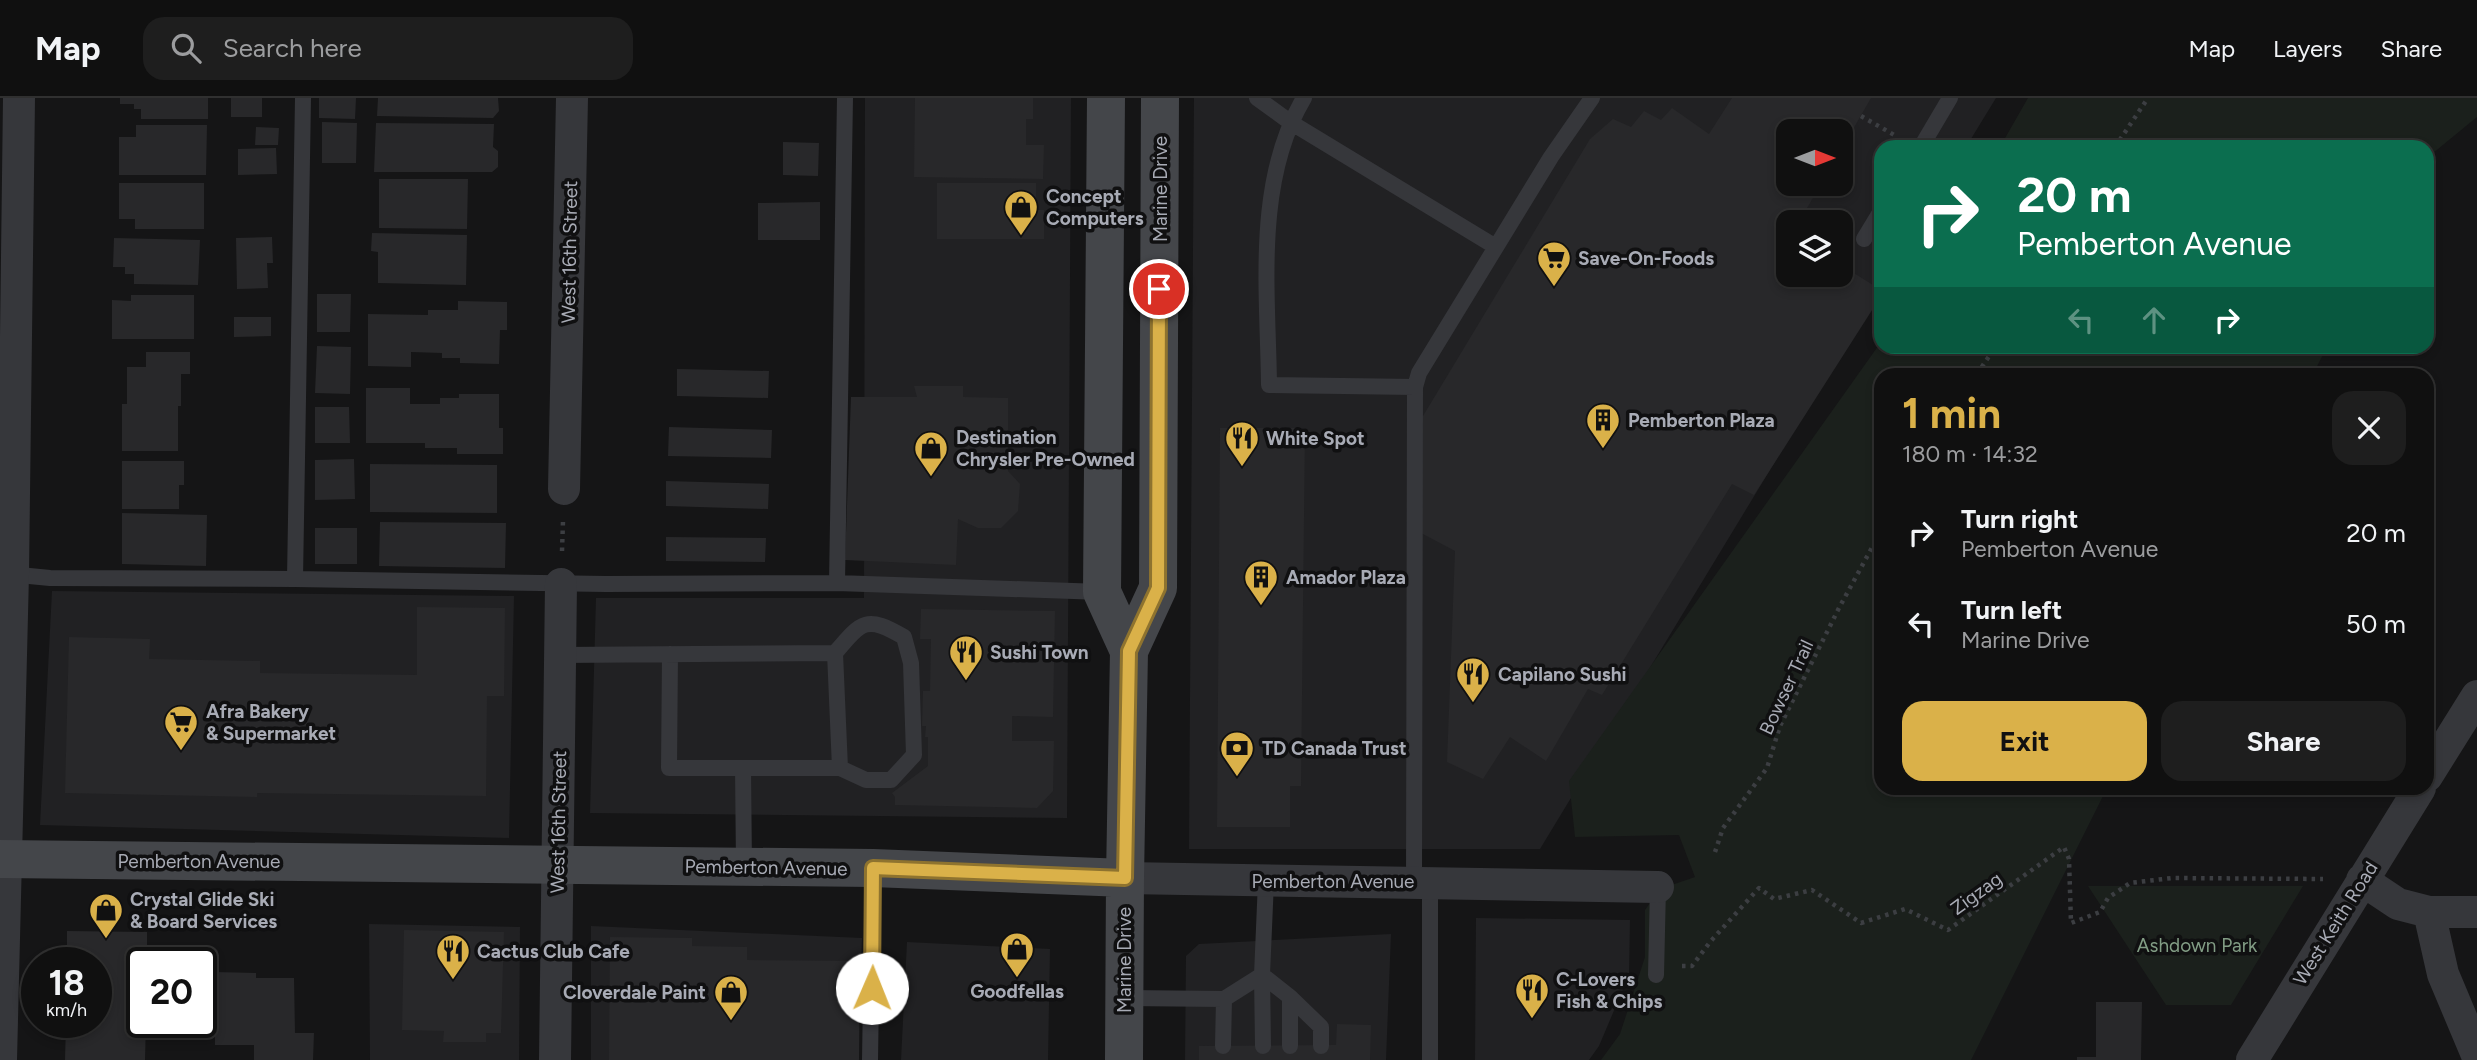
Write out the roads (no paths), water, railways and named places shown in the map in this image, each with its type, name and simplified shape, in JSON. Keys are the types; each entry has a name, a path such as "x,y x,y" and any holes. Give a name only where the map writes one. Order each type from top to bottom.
{"main road":[{"name":"Marine Drive","path":"1107,98 1102,592 1129,651"},
{"name":"Marine Drive","path":"1124,1060 1129,651 1158,588 1160,98"},
{"name":"Pemberton Avenue","path":"3,859 873,868 1125,878"}],"street":[{"path":"1,1060 6,574 19,98"},
{"name":"West 16th Street","path":"565,489 572,98"},
{"name":"West 16th Street","path":"555,1060 561,584"},
{"path":"2434,765 2477,696"},
{"name":"West Keith Road","path":"2252,1060 2416,795"},
{"name":"Pemberton Avenue","path":"1125,878 1658,887"},
{"path":"2362,880 2398,904 2429,912 2477,912"},
{"path":"2429,912 2443,974 2477,1055"}],"lane":[{"path":"295,579 303,98"},
{"path":"837,583 845,98"},
{"path":"1257,98 1290,122 1496,247"},
{"path":"1304,98 1290,122 1274,173 1268,226 1269,385 1415,387"},
{"path":"1430,1060 1422,882 1415,387 1419,373 1551,157 1592,98"},
{"path":"1925,140 1950,98"},
{"path":"1864,239 1874,223"},
{"path":"6,574 50,578 561,584 837,583 1102,592"},
{"path":"670,654 669,768 840,768 866,780 891,780 914,755 911,663 904,637 885,626 868,622 854,630 835,653 840,768"},
{"path":"560,654 835,653"},
{"path":"743,768 744,866"},
{"path":"870,1060 873,868"},
{"path":"1263,1046 1262,975 1266,881"},
{"path":"1656,975 1658,887"},
{"path":"1262,975 1321,1027 1321,1046"},
{"path":"1125,998 1224,999 1262,975"},
{"path":"1290,997 1290,1046"},
{"path":"1223,1046 1224,999"}],"place":[{"name":"Concept Computers","path":"1021,237"},
{"name":"Save-On-Foods","path":"1554,288"},
{"name":"Pemberton Plaza","path":"1603,450"},
{"name":"White Spot","path":"1242,468"},
{"name":"Destination Chrysler Pre-Owned","path":"931,478"},
{"name":"Amador Plaza","path":"1261,607"},
{"name":"Sushi Town","path":"966,682"},
{"name":"Capilano Sushi","path":"1473,704"},
{"name":"Afra Bakery & Supermarket","path":"181,752"},
{"name":"TD Canada Trust","path":"1237,778"},
{"name":"Crystal Glide Ski & Board Services","path":"106,940"},
{"name":"Goodfellas","path":"1017,979"},
{"name":"Cactus Club Cafe","path":"453,981"},
{"name":"C-Lovers Fish & Chips","path":"1532,1020"},
{"name":"Cloverdale Paint","path":"731,1022"}],"park label":[{"name":"Ashdown Park","path":"2197,945"}]}
